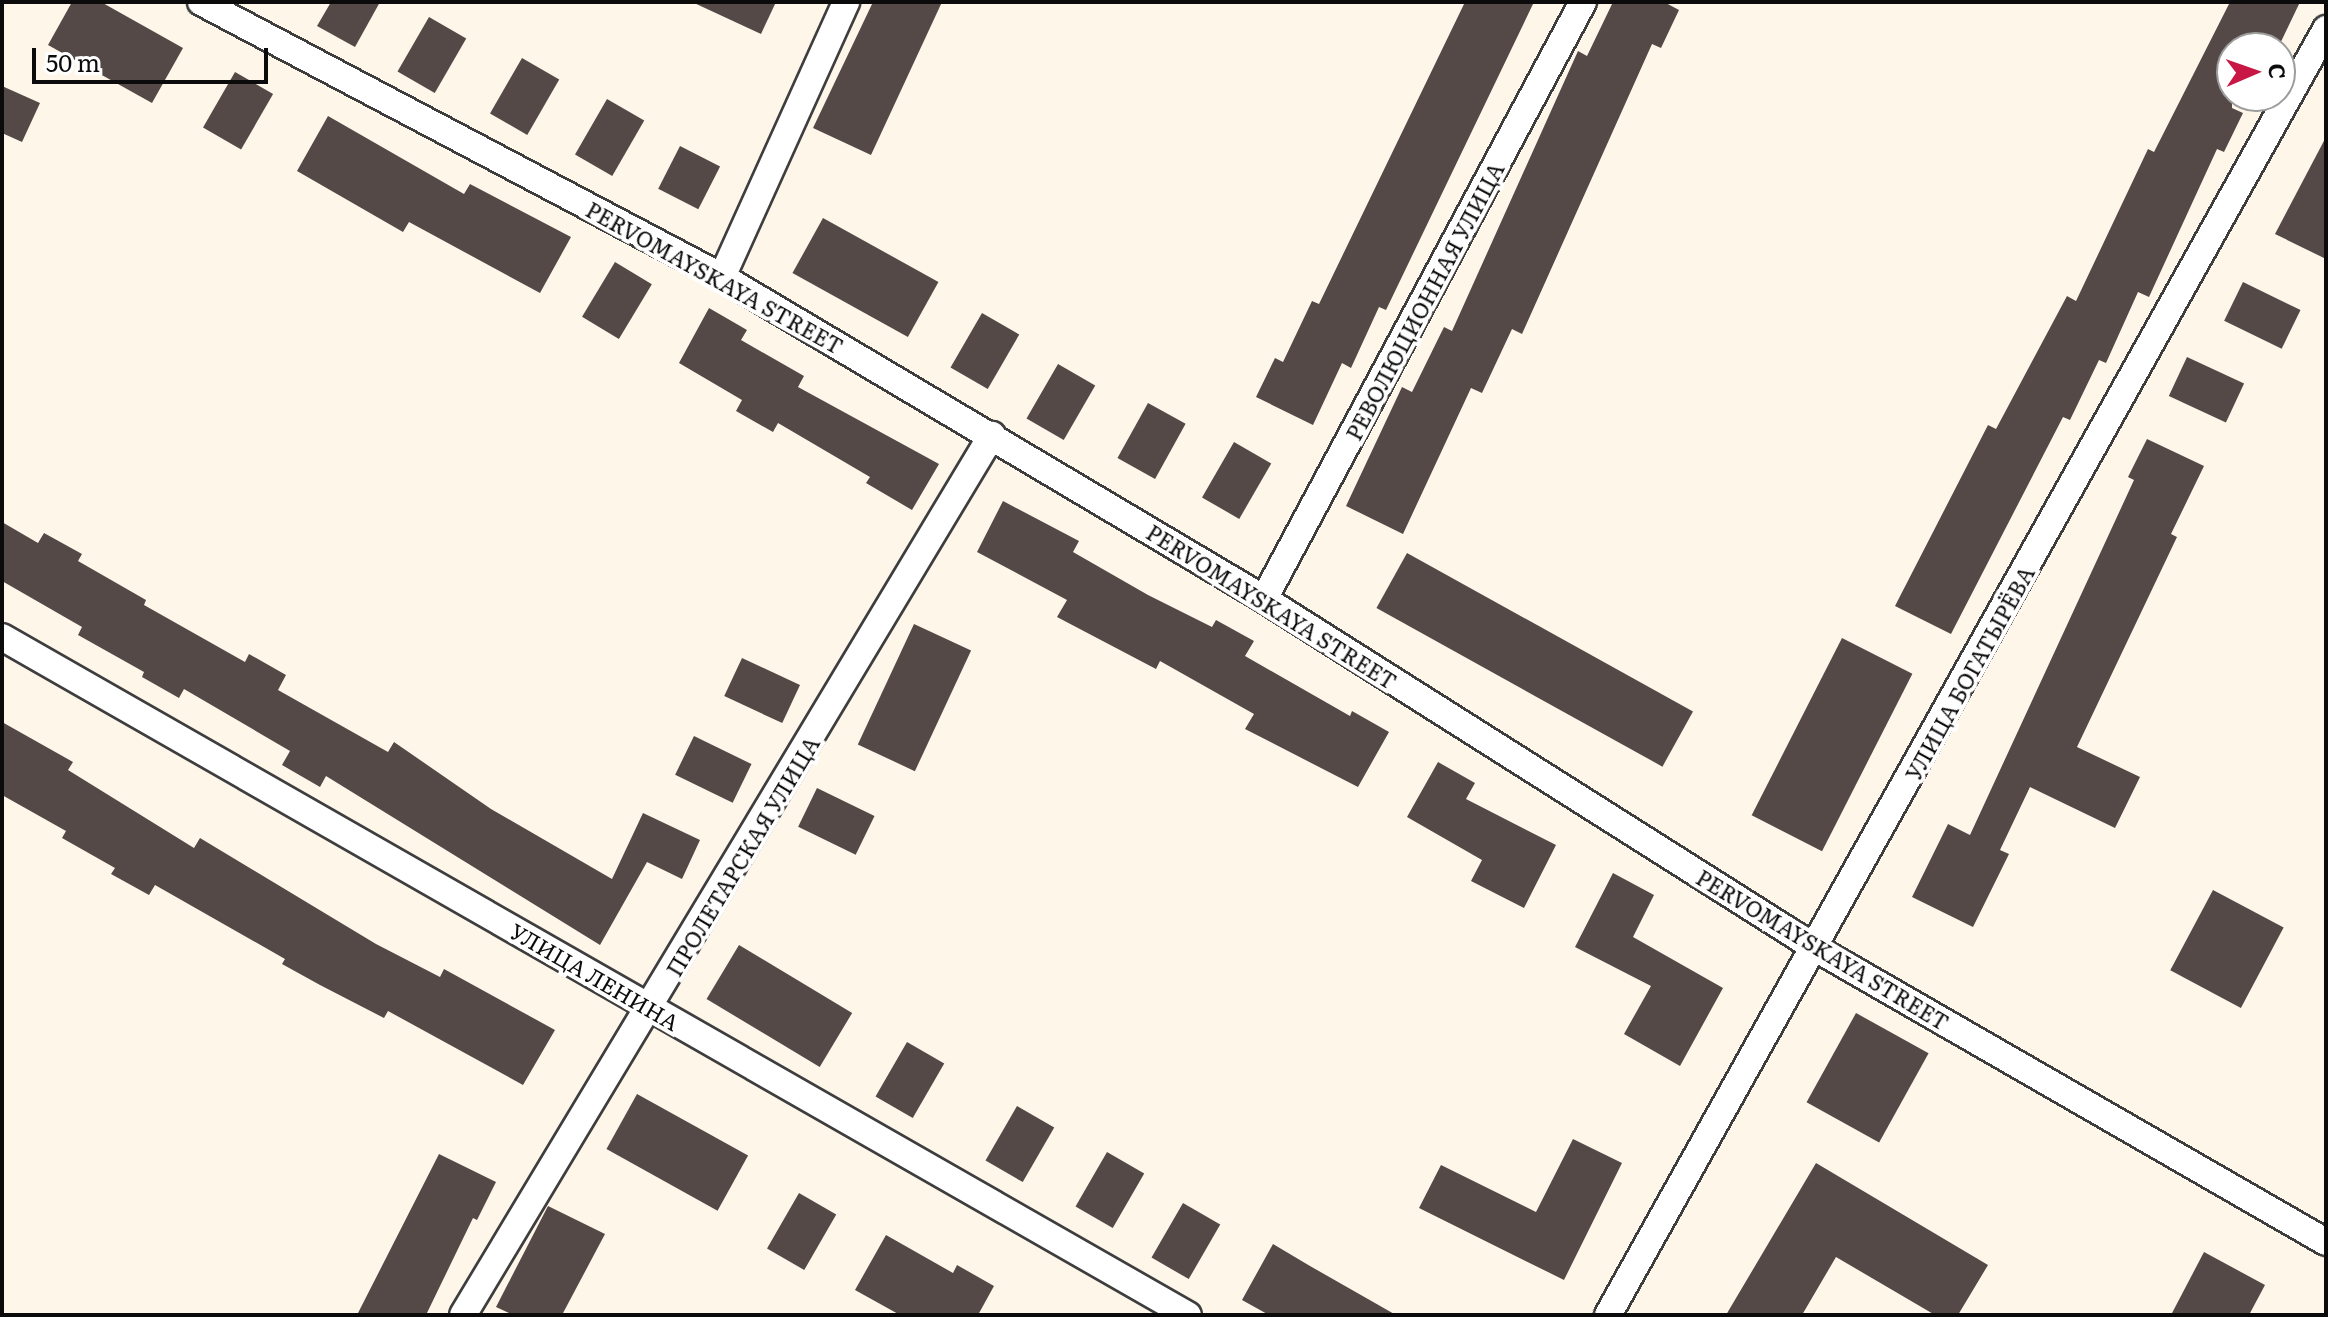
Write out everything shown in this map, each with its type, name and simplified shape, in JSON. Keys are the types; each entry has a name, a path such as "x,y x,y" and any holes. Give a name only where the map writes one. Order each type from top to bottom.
{"street":[{"name":"PERVOMAYSKAYA STREET","path":"201,2 722,277 1264,599 1817,949 2326,1242"},
{"path":"722,277 846,2"},
{"name":"РЕВОЛЮЦИОННАЯ УЛИЦА","path":"1264,599 1583,2"},
{"name":"УЛИЦА БОГАТЫРЁВА","path":"1608,1315 1817,949 2326,29"},
{"name":"ПРОЛЕТАРСКАЯ УЛИЦА","path":"463,1315 651,1008 992,435"},
{"name":"УЛИЦА ЛЕНИНА","path":"2,637 1188,1315"}],"building":[{"path":"72,2 101,2 183,48 152,103 48,45"},
{"path":"331,2 380,2 355,47 317,26"},
{"path":"692,2 776,2 761,34"},
{"path":"873,2 942,2 871,155 813,128"},
{"path":"1465,2 1534,2 1386,310 1379,307 1351,368 1342,363 1313,425 1256,397 1275,358 1283,362 1312,301 1319,304"},
{"path":"1613,2 1664,2 1679,10 1661,48 1652,44 1522,334 1512,329 1482,393 1471,388 1403,534 1346,506 1402,387 1412,392 1444,327 1452,331 1578,51 1587,56"},
{"path":"2230,2 2300,2 2286,32 2216,32 2216,112 2243,113 2224,152 2217,149 2149,297 2138,292 2106,363 2099,360 2070,420 2063,417 1951,634 1895,606 1988,425 1996,429 2067,296 2076,301 2148,149 2154,152"},
{"path":"429,17 466,38 435,93 398,72"},
{"path":"522,58 559,79 527,135 490,113"},
{"path":"235,72 273,94 241,149 203,127"},
{"path":"2,86 40,103 22,142 2,133"},
{"path":"607,99 644,120 612,176 575,154"},
{"path":"328,116 464,194 470,184 571,237 540,293 409,222 403,232 297,171"},
{"path":"2326,137 2326,259 2275,234"},
{"path":"680,146 720,166 698,209 658,189"},
{"path":"823,218 938,282 908,337 792,273"},
{"path":"615,262 652,284 619,339 582,317"},
{"path":"2243,282 2301,310 2282,349 2224,321"},
{"path":"709,308 747,330 741,340 804,376 798,387 939,464 912,510 866,483 870,477 778,423 773,432 736,411 742,400 679,363"},
{"path":"982,313 1019,334 988,389 950,368"},
{"path":"2187,357 2244,384 2226,423 2169,396"},
{"path":"1058,364 1095,386 1064,440 1026,419"},
{"path":"1148,403 1186,424 1155,479 1117,458"},
{"path":"2147,439 2204,466 2171,534 2177,537 2077,747 2140,777 2115,828 2030,787 2000,850 2009,854 1973,927 1912,897 1948,824 1970,835 2134,480 2128,477"},
{"path":"1234,442 1271,464 1239,519 1202,497"},
{"path":"1003,501 1079,541 1073,552 1148,595 1212,627 1216,620 1254,641 1245,656 1350,716 1352,711 1389,732 1358,787 1245,729 1254,714 1160,661 1156,669 1057,617 1067,600 977,552"},
{"path":"2,522 38,543 44,533 82,554 78,561 146,600 144,605 245,662 249,654 286,675 278,690 388,752 394,742 491,809 612,879 643,813 700,840 682,879 647,862 600,945 326,776 320,787 282,765 290,751 184,689 179,698 142,677 144,672 78,635 82,627 2,581"},
{"path":"1407,553 1693,712 1662,767 1376,608"},
{"path":"914,624 971,651 915,771 858,745"},
{"path":"1842,638 1912,674 1822,851 1752,815"},
{"path":"742,658 800,685 782,723 724,696"},
{"path":"2,722 73,762 68,770 194,848 200,838 376,944 440,977 444,969 555,1030 523,1085 388,1011 384,1018 320,985 282,964 285,959 155,885 149,895 111,874 115,868 62,838 66,831 2,795"},
{"path":"694,736 752,764 733,803 675,775"},
{"path":"1438,762 1475,783 1466,799 1556,845 1524,908 1471,881 1482,860 1407,817"},
{"path":"817,788 875,816 856,855 798,827"},
{"path":"1613,873 1654,895 1633,937 1723,988 1680,1066 1624,1034 1651,986 1575,947"},
{"path":"2213,890 2284,928 2241,1008 2170,970"},
{"path":"739,945 852,1013 820,1067 707,999"},
{"path":"1856,1013 1929,1053 1879,1142 1807,1102"},
{"path":"907,1042 944,1064 913,1118 876,1097"},
{"path":"637,1094 748,1156 718,1211 606,1149"},
{"path":"1017,1106 1054,1128 1023,1182 986,1161"},
{"path":"1573,1139 1622,1163 1564,1280 1419,1208 1441,1165 1536,1212"},
{"path":"1107,1152 1144,1174 1113,1228 1076,1207"},
{"path":"439,1154 496,1182 477,1220 473,1218 426,1315 357,1315"},
{"path":"1816,1163 1988,1265 1958,1315 1935,1315 1836,1257 1802,1315 1726,1315"},
{"path":"799,1193 836,1214 804,1270 767,1248"},
{"path":"1183,1203 1220,1224 1189,1279 1152,1258"},
{"path":"548,1206 605,1234 562,1315 513,1315 496,1307"},
{"path":"886,1235 953,1273 957,1265 994,1286 978,1315 900,1315 855,1290"},
{"path":"1273,1244 1396,1315 1269,1315 1242,1300"},
{"path":"2204,1252 2265,1285 2249,1315 2171,1315"}]}
